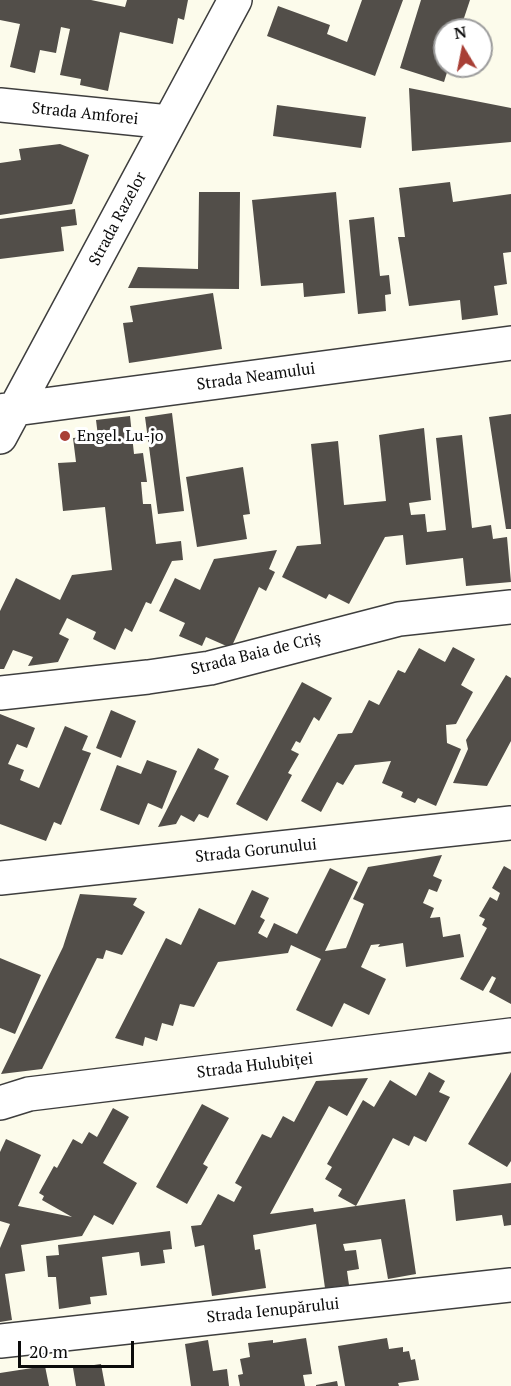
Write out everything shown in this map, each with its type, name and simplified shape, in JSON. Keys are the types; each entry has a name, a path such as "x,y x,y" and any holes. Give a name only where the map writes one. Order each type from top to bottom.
{"street":[{"name":"Strada Razelor","path":"5,419 235,0"},
{"name":"Strada Amforei","path":"0,105 169,122"},
{"name":"Strada Neamului","path":"5,419 511,343"},
{"name":"Strada Baia de Criș","path":"0,693 210,668 399,618 511,607"},
{"name":"Strada Gorunului","path":"0,878 511,823"},
{"name":"Strada Hulubiței","path":"0,1103 29,1094 511,1035"},
{"name":"Strada Ienupărului","path":"0,1341 511,1285"}],"building":[{"path":"0,0 91,0 125,7 127,0 188,0 184,20 178,18 173,44 120,32 108,91 80,85 81,79 60,75 70,29 61,27 56,53 40,50 35,73 10,67 20,24 0,20"},
{"path":"362,0 403,0 375,76 267,36 278,6 330,25 327,34 347,42"},
{"path":"421,0 470,0 464,18 433,18 433,78 445,78 444,82 400,68"},
{"path":"409,88 511,108 511,142 412,151"},
{"path":"277,105 366,117 361,148 273,136"},
{"path":"60,144 89,155 72,204 0,215 0,163 21,160 19,149"},
{"path":"450,182 453,202 511,194 511,252 503,253 507,284 494,286 498,315 462,320 460,300 409,306 398,237 405,237 399,188"},
{"path":"199,192 240,192 239,289 128,288 138,267 198,269"},
{"path":"336,192 345,293 304,297 303,283 261,286 252,200"},
{"path":"75,209 77,225 61,227 64,251 0,259 0,219"},
{"path":"374,217 380,276 389,275 391,294 385,295 386,311 358,314 349,220"},
{"path":"213,293 222,349 129,363 123,323 133,322 130,306"},
{"path":"172,413 184,511 158,514 145,417"},
{"path":"511,414 511,529 506,529 489,417"},
{"path":"130,416 134,454 143,453 147,482 141,482 143,504 151,504 156,544 181,541 183,560 172,561 151,604 146,602 132,632 125,628 115,650 93,639 96,632 67,618 59,634 69,639 58,662 28,666 33,657 13,650 4,669 0,669 0,611 16,578 60,600 72,575 112,570 105,507 63,511 58,463 76,462 73,438 98,436 96,420"},
{"path":"424,428 431,500 409,503 411,515 425,514 427,532 446,530 436,438 462,435 472,528 491,525 493,539 507,537 511,582 466,586 463,558 406,565 403,535 385,537 349,604 329,594 326,599 282,577 297,546 321,544 311,444 338,441 344,505 386,501 379,435"},
{"path":"243,467 250,514 243,515 247,539 197,547 186,477"},
{"path":"277,550 269,569 275,572 266,591 259,587 231,648 206,637 202,646 179,636 185,623 159,611 175,578 200,590 214,559"},
{"path":"453,647 475,659 461,685 473,692 456,724 446,725 447,743 461,749 436,806 418,798 415,803 401,797 403,792 382,783 391,761 355,765 343,785 337,782 321,812 301,801 338,734 352,733 369,700 379,705 398,670 405,673 419,648 445,662"},
{"path":"506,675 511,678 511,741 487,786 453,783 468,749 466,740"},
{"path":"302,682 332,698 319,721 314,717 300,743 296,741 291,750 299,754 288,773 292,775 267,821 236,804"},
{"path":"111,710 136,721 121,758 96,748"},
{"path":"0,714 35,728 27,748 17,744 8,764 24,770 20,780 39,788 65,726 88,736 82,750 91,753 61,825 54,822 46,841 0,824"},
{"path":"198,748 219,759 214,769 229,776 208,818 199,814 194,822 181,815 176,824 158,827"},
{"path":"147,760 177,771 162,809 148,803 139,825 100,810 117,765 141,774"},
{"path":"442,855 433,876 442,880 437,892 429,889 423,903 434,908 430,918 440,917 443,937 460,934 464,957 406,967 403,943 378,947 380,944 371,945 361,967 386,979 369,1015 344,1003 332,1027 296,1010 321,959 291,945 288,953 218,962 194,1007 180,1004 173,1026 162,1023 157,1041 145,1037 143,1046 115,1038 166,938 181,945 199,908 235,925 252,890 269,898 260,917 265,920 258,933 267,938 274,923 297,934 330,868 358,882 325,951 346,948 364,904 353,899 368,867"},
{"path":"504,866 511,870 511,1004 489,992 496,978 492,976 483,991 460,979 487,928 482,925 485,919 479,916 490,897 497,901 500,893 492,888"},
{"path":"80,894 137,898 133,905 145,912 122,955 106,950 103,959 97,958 42,1069 1,1074 63,947"},
{"path":"0,958 41,975 15,1034 0,1028"},
{"path":"429,1072 445,1081 439,1092 450,1097 426,1142 414,1136 409,1146 393,1138 356,1206 338,1196 342,1189 325,1179 332,1167 327,1164 363,1100 374,1107 390,1080 416,1096"},
{"path":"511,1072 511,1161 507,1167 468,1144"},
{"path":"368,1078 347,1116 329,1106 270,1214 313,1208 314,1212 405,1199 416,1274 388,1279 381,1239 343,1244 345,1251 356,1250 359,1269 347,1271 349,1285 325,1288 316,1224 253,1235 255,1250 260,1249 266,1288 212,1296 204,1245 195,1247 191,1226 201,1225 218,1194 234,1202 242,1187 235,1183 262,1134 271,1138 283,1116 294,1122 316,1081"},
{"path":"202,1104 229,1118 203,1164 208,1167 187,1204 156,1187"},
{"path":"113,1108 129,1117 103,1163 137,1183 113,1225 94,1215 82,1236 21,1245 25,1271 5,1274 12,1320 0,1322 0,1248 10,1224 0,1221 0,1152 6,1139 41,1155 18,1206 72,1217 42,1200 44,1196 39,1193 54,1166 57,1168 73,1139 82,1144 89,1132 97,1137"},
{"path":"511,1183 511,1225 504,1226 502,1215 456,1221 453,1190"},
{"path":"170,1231 172,1249 163,1250 165,1263 141,1266 139,1252 102,1257 107,1295 90,1297 91,1304 59,1309 56,1277 48,1277 46,1256 59,1255 58,1245"},
{"path":"306,1338 312,1374 303,1375 305,1386 240,1386 238,1375 243,1374 240,1359 250,1357 248,1343 273,1340 273,1343"},
{"path":"387,1338 389,1349 403,1347 403,1352 409,1351 411,1360 415,1359 419,1380 398,1383 399,1386 345,1386 338,1346"},
{"path":"208,1340 213,1371 227,1369 229,1386 191,1386 185,1344"},
{"path":"101,1364 105,1386 76,1386 73,1368"},
{"path":"45,1366 49,1386 0,1386 0,1373"},
{"path":"337,1381 338,1386 316,1386 316,1385"}],"place":[{"name":"Engel. Lu-jo","path":"65,436"}]}
